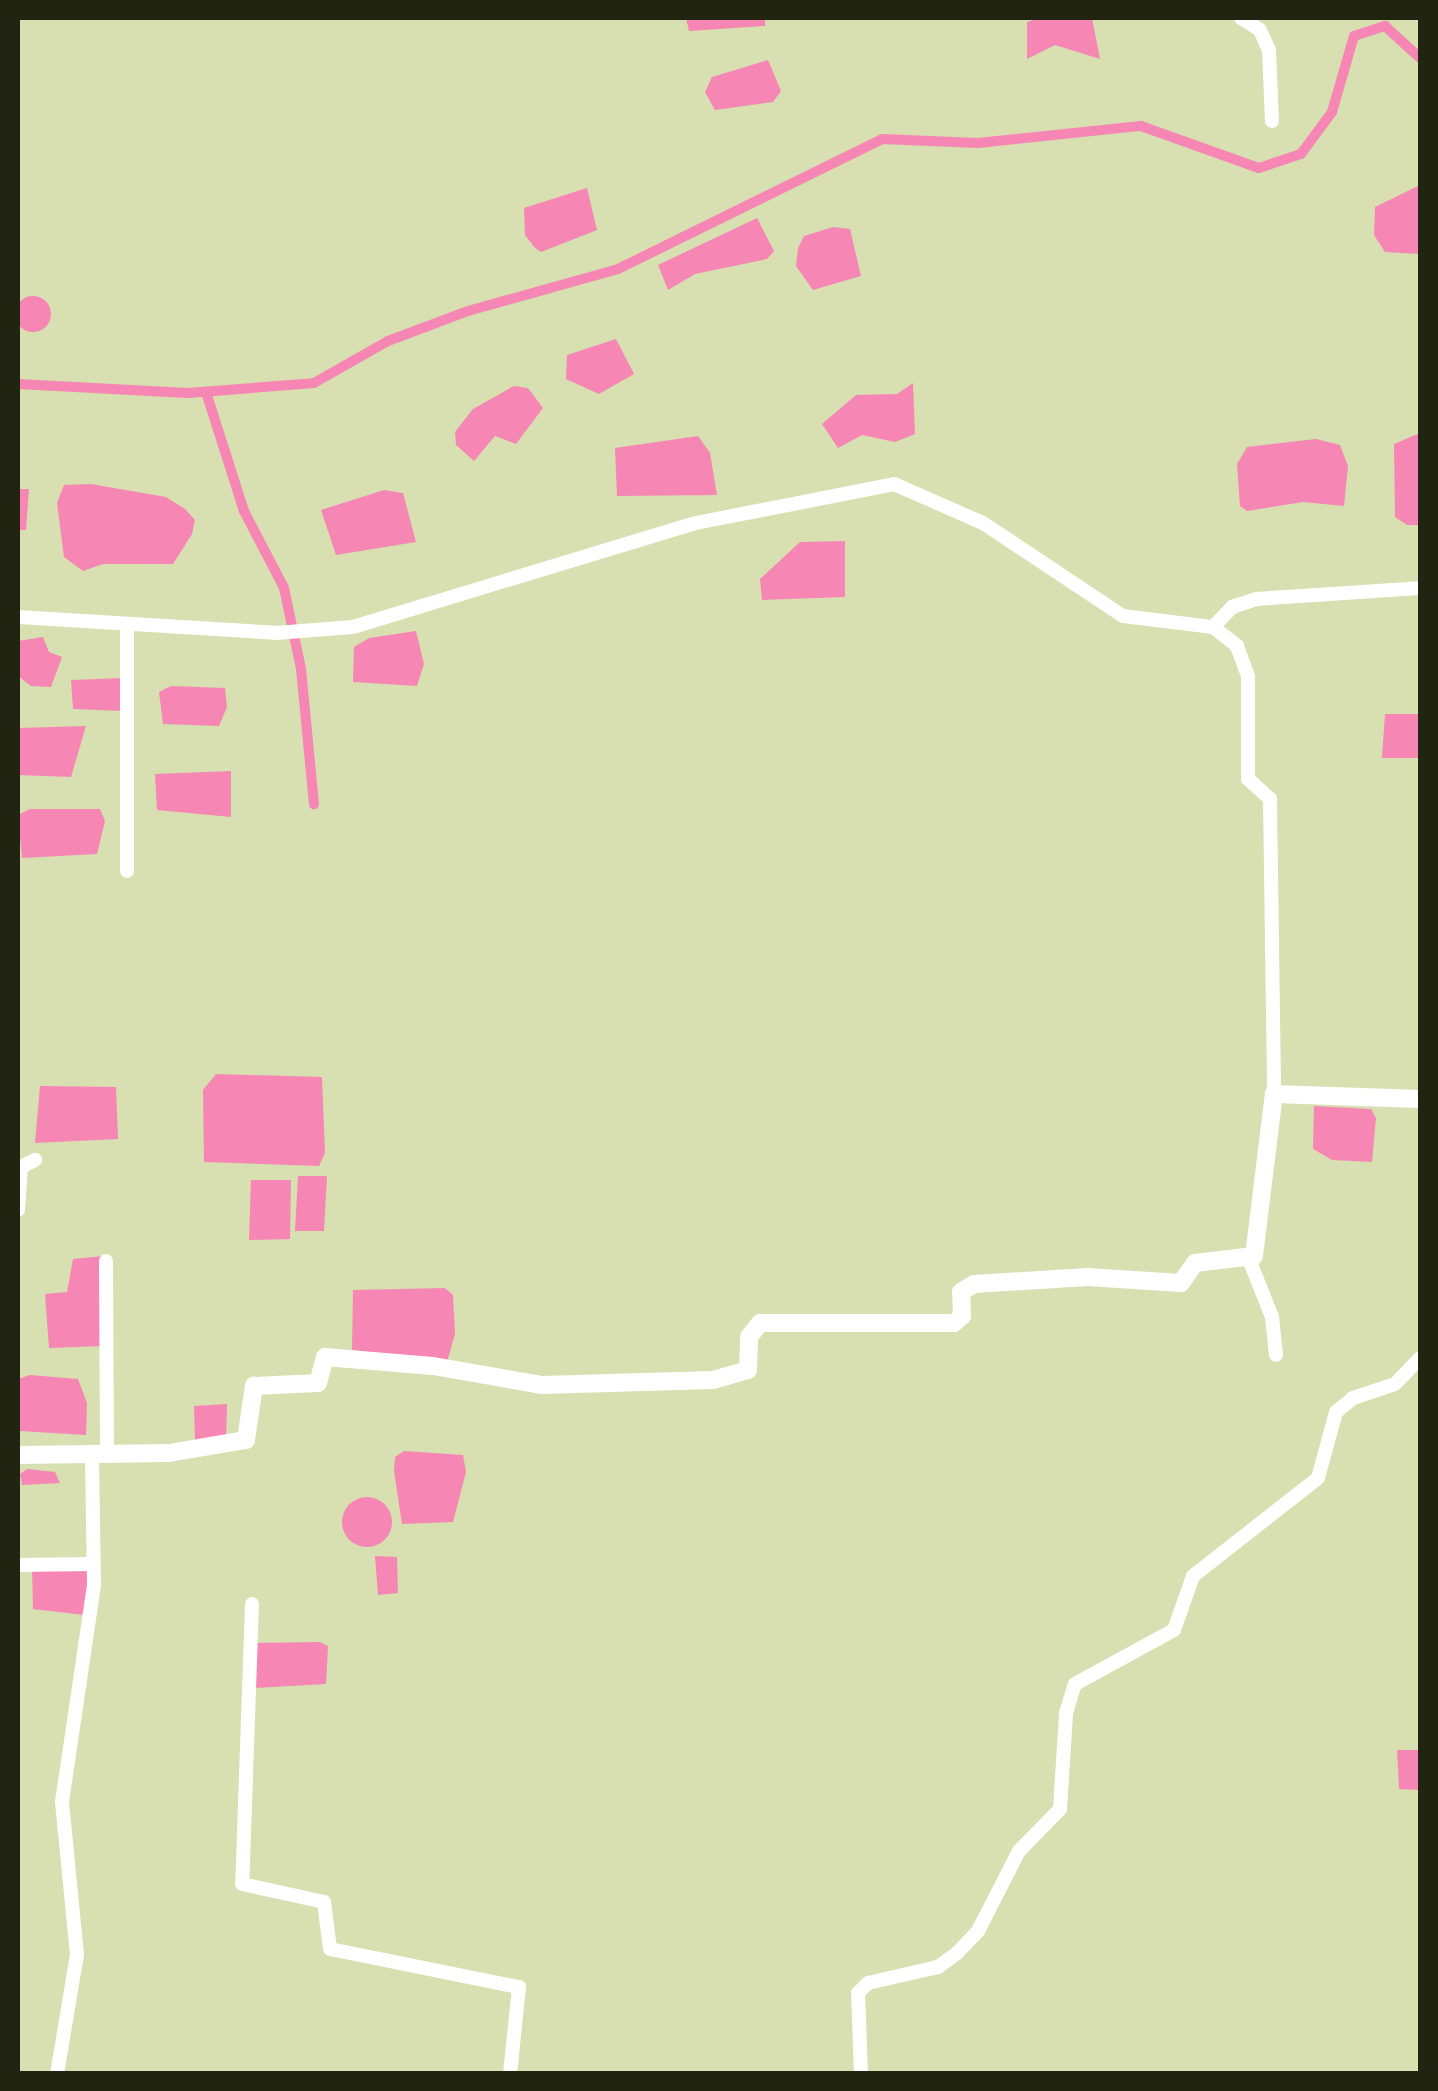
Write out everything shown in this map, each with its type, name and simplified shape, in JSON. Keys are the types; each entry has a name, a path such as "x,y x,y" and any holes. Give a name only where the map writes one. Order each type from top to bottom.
{"main road":[{"path":"18,1455 100,1456 246,1440 254,1386 318,1383 325,1357 433,1366 542,1385 713,1380 748,1370 749,1337 760,1323 954,1323 962,1316 965,1286 1088,1277 1181,1283 1194,1263 1249,1260 1257,1246 1257,1196 1274,1094 1420,1099"}],"street":[{"path":"1241,18 1260,30 1269,50 1272,121"},
{"path":"18,618 305,632 403,613 696,523 894,484 983,524 1122,616 1213,627 1237,646 1248,677 1248,779 1270,800 1274,1094"},
{"path":"1213,627 1232,607 1256,599 1420,588"},
{"path":"127,625 127,871"},
{"path":"18,1210 22,1168 35,1160"},
{"path":"1249,1260 1272,1318 1276,1355"},
{"path":"57,2074 76,1955 62,1802 80,1706 93,1564 106,1261"},
{"path":"861,2074 858,1993 868,1984 938,1967 957,1953 978,1931 1019,1851 1060,1810 1068,1698 1075,1684 1174,1630 1194,1576 1318,1478 1336,1412 1353,1398 1395,1384 1420,1358"},
{"path":"18,1565 93,1564"},
{"path":"252,1604 242,1884 324,1902 330,1950 519,1987 510,2074"}],"shaded area":[{"path":"686,18 765,18 765,26 689,31"},
{"path":"1040,18 1092,18 1100,59 1055,45 1027,59 1027,22"},
{"path":"768,60 781,91 773,102 715,110 705,92 712,77"},
{"path":"1420,185 1420,254 1385,252 1374,235 1375,207"},
{"path":"587,188 597,230 541,252 535,248 525,235 524,208"},
{"path":"757,218 774,251 767,259 695,274 668,290 658,265"},
{"path":"833,227 850,229 861,276 813,290 796,266 798,248 804,236"},
{"path":"33,296 46,301 51,314 46,327 33,332 20,327 15,314 20,301"},
{"path":"616,339 634,374 599,394 566,379 567,355"},
{"path":"913,383 915,434 895,442 862,435 838,448 822,424 856,395 897,394"},
{"path":"514,386 528,388 543,408 516,444 495,436 474,461 456,445 455,432 473,409"},
{"path":"1420,433 1420,525 1407,525 1395,517 1394,444"},
{"path":"698,436 710,453 717,495 617,496 615,448"},
{"path":"1316,439 1340,445 1348,466 1344,506 1303,502 1247,511 1240,506 1237,464 1247,447"},
{"path":"91,484 166,497 185,509 195,520 192,534 173,564 103,564 83,571 64,557 57,503 64,485"},
{"path":"18,489 29,489 26,530 18,530"},
{"path":"384,490 403,493 416,542 336,555 321,510"},
{"path":"845,541 845,597 762,600 760,579 800,542"},
{"path":"416,631 424,664 417,686 353,682 354,647 369,638"},
{"path":"43,637 49,652 62,657 51,687 31,686 18,676 18,641"},
{"path":"123,678 122,711 73,709 71,680"},
{"path":"171,686 225,688 227,707 219,726 163,724 159,692"},
{"path":"1385,714 1420,714 1420,758 1382,758"},
{"path":"86,726 71,777 18,775 18,728"},
{"path":"231,771 231,817 157,810 155,774"},
{"path":"30,809 100,809 105,821 97,854 22,858 18,815"},
{"path":"216,1074 322,1077 325,1153 319,1166 204,1162 203,1090"},
{"path":"40,1086 116,1087 118,1139 35,1143"},
{"path":"1314,1106 1371,1109 1376,1118 1372,1162 1332,1160 1313,1149"},
{"path":"298,1176 327,1176 324,1231 295,1231"},
{"path":"251,1180 291,1180 290,1239 249,1240"},
{"path":"104,1256 104,1346 49,1348 45,1294 67,1292 73,1259"},
{"path":"445,1288 453,1295 455,1334 447,1362 352,1350 353,1290"},
{"path":"30,1375 78,1379 87,1403 86,1435 20,1431 18,1379"},
{"path":"227,1404 226,1441 195,1441 194,1406"},
{"path":"404,1451 463,1455 466,1472 453,1522 402,1524 394,1471 395,1457"},
{"path":"27,1469 55,1472 60,1483 22,1485 20,1474"},
{"path":"367,1497 385,1504 392,1522 385,1540 367,1547 349,1540 342,1522 349,1504"},
{"path":"375,1556 397,1557 398,1593 378,1595"},
{"path":"32,1567 91,1567 84,1615 33,1609"},
{"path":"320,1642 328,1646 326,1684 255,1688 254,1643"},
{"path":"1397,1750 1420,1750 1420,1790 1399,1789"}],"waterway":[{"path":"18,384 188,393 314,383 388,341 468,311 618,269 882,139 978,143 1141,126 1259,168 1301,154 1332,112 1354,36 1385,26 1420,58"},
{"path":"206,392 244,511 284,588 301,669 314,804"}]}
